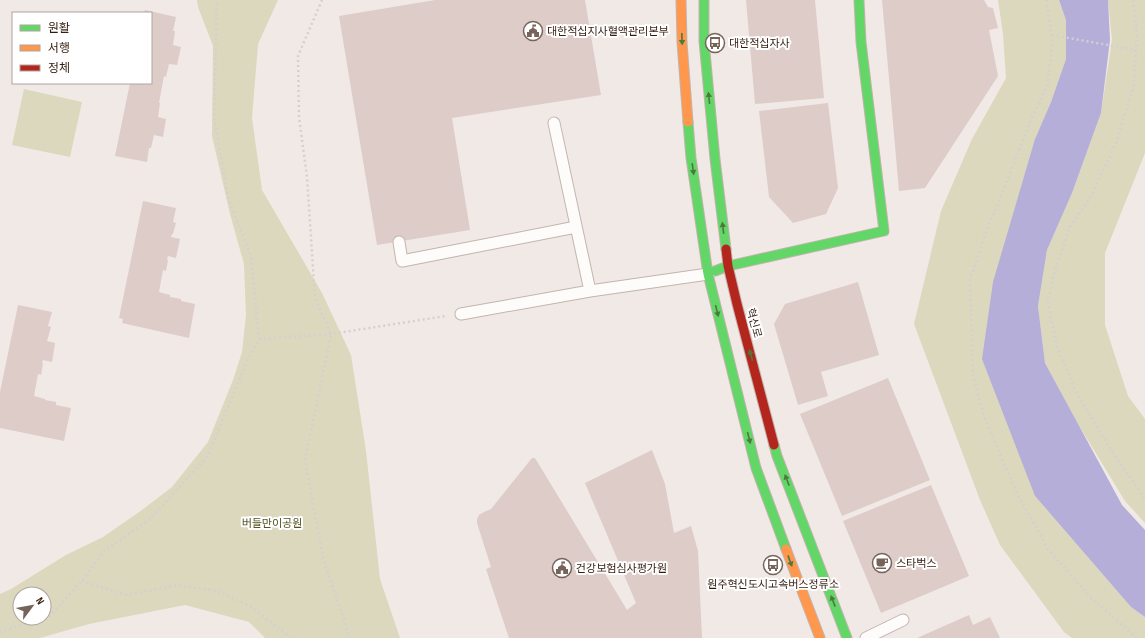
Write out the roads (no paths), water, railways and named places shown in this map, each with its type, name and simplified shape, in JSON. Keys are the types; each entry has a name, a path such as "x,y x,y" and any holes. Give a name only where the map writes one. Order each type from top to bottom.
{"street":[{"path":"681,0 682,42 691,158 708,274 756,468 820,638"},
{"name":"혁신로","path":"704,0 704,41 715,159 728,266 777,456 847,638"},
{"path":"708,274 728,266 884,231 861,42 859,0"}],"lane":[{"path":"554,123 590,291"},
{"path":"398,242 402,261 576,227"},
{"path":"461,314 590,291 708,274"},
{"path":"866,638 903,620"}],"place":[{"name":"대한적십지사혈액관리본부","path":"533,31"},
{"name":"대한적십자사","path":"715,43"},
{"name":"스타벅스","path":"882,563"},
{"name":"원주혁신도시고속버스정류소","path":"773,565"},
{"name":"건강보험심사평가원","path":"562,568"}],"park label":[{"name":"버들만이공원","path":"272,523"}]}
